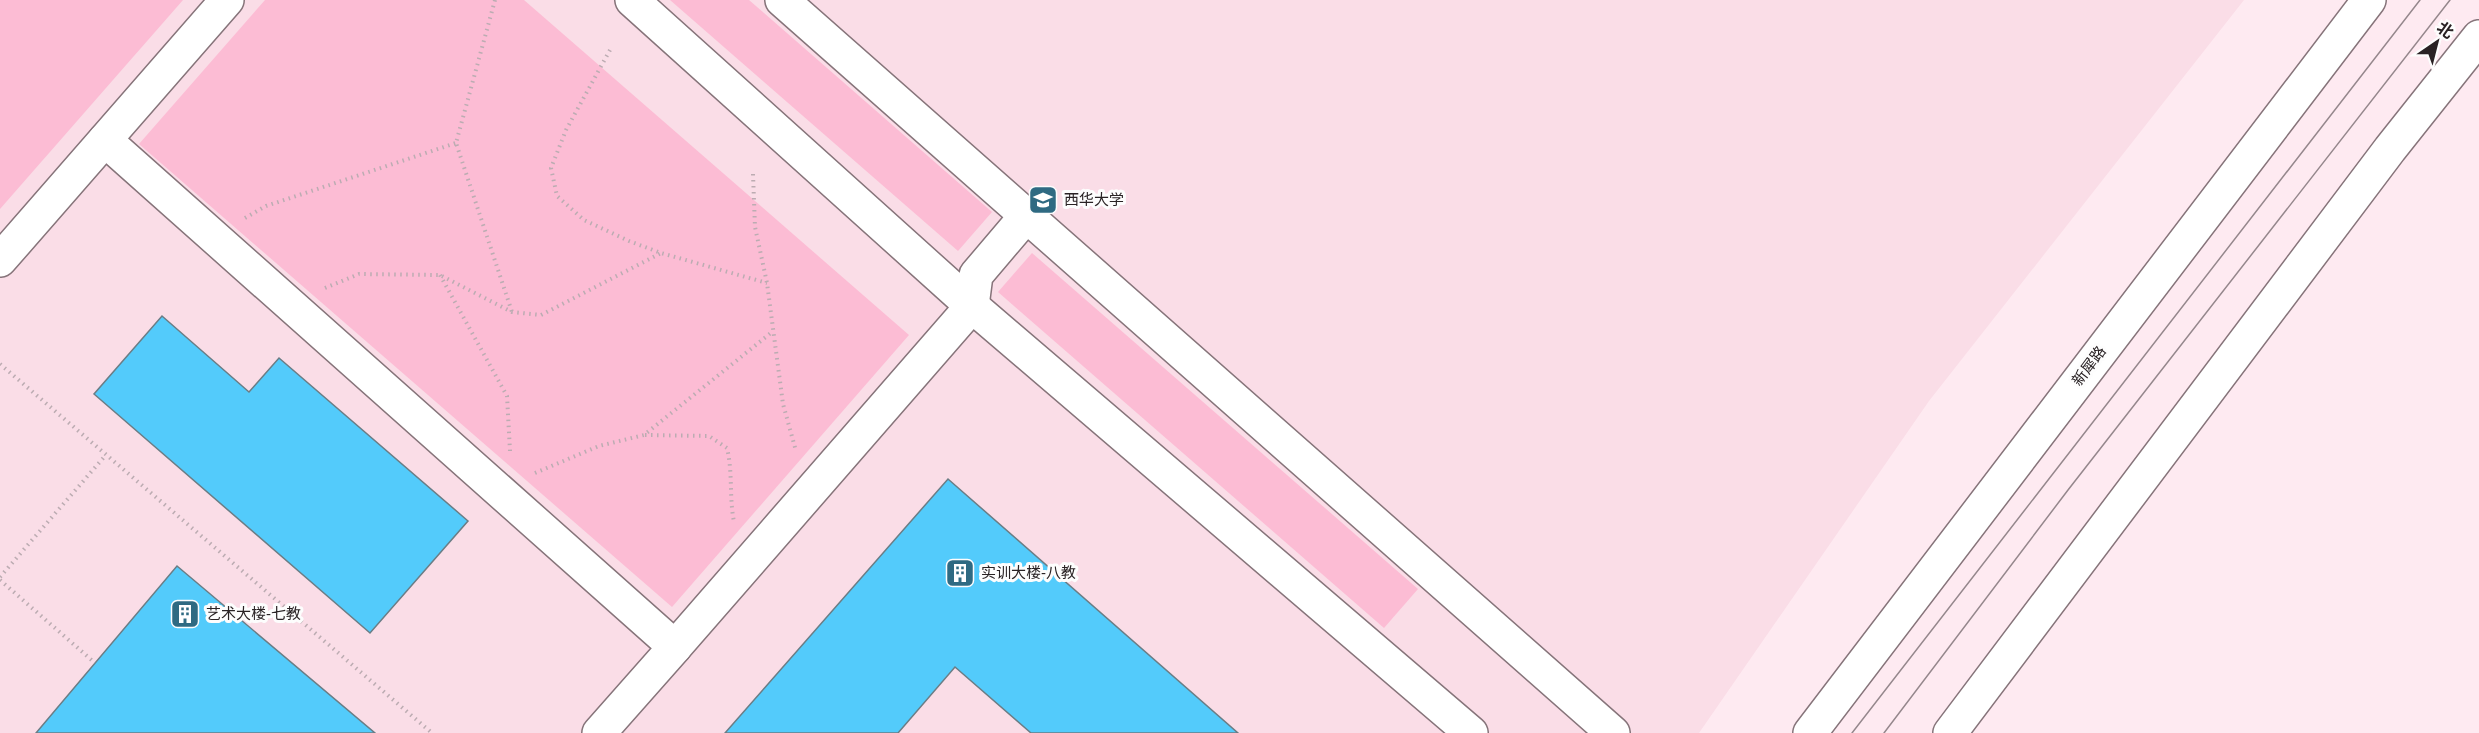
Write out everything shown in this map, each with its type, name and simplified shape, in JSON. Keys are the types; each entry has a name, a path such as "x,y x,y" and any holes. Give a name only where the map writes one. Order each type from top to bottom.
{"street":[{"path":"0,260 227,0"},
{"path":"632,0 972,306 1471,733"},
{"path":"782,0 1613,733"},
{"name":"新犀路","path":"1810,733 2369,0"},
{"path":"1950,733 2390,149 2479,37"},
{"path":"105,140 289,304 507,489 675,647"},
{"path":"598,733 972,306 976,275 1027,215"}],"path":[{"path":"495,0 456,143 512,312"},
{"path":"610,50 566,130 551,168 557,196 584,220 629,241 661,253 767,283"},
{"path":"214,237 266,206 456,143"},
{"path":"753,174 755,227 767,283 783,404 802,474 813,489"},
{"path":"289,304 359,274 440,275 512,312 541,315 661,253"},
{"path":"440,275 507,396 507,489 599,446 644,435 709,436 727,448 732,470 731,502 734,522 754,555"},
{"path":"644,435 773,332"},
{"path":"0,364 432,733"},
{"path":"95,663 0,578 105,456"}],"shaded area":[{"name":"西华大学","path":"0,0 2244,0 1929,401 1699,733 0,733"},
{"path":"0,0 183,0 0,209"},
{"path":"265,0 524,0 909,335 672,607 139,144"},
{"path":"670,0 749,0 992,212 958,251"},
{"path":"1032,253 1418,589 1384,628 998,292"}],"building":[{"path":"162,316 249,392 279,358 468,521 370,633 94,394"},
{"name":"实训大楼-八教","path":"948,479 1238,733 1031,733 955,667 898,733 725,733"},
{"name":"艺术大楼-七教","path":"177,566 375,733 36,733"}],"tram line":[{"path":"1852,733 2420,0"},
{"path":"1884,733 2068,490 2450,0"}],"place":[{"name":"西华大学","path":"1043,200"},
{"name":"实训大楼-八教","path":"960,573"},
{"name":"艺术大楼-七教","path":"185,614"}]}
